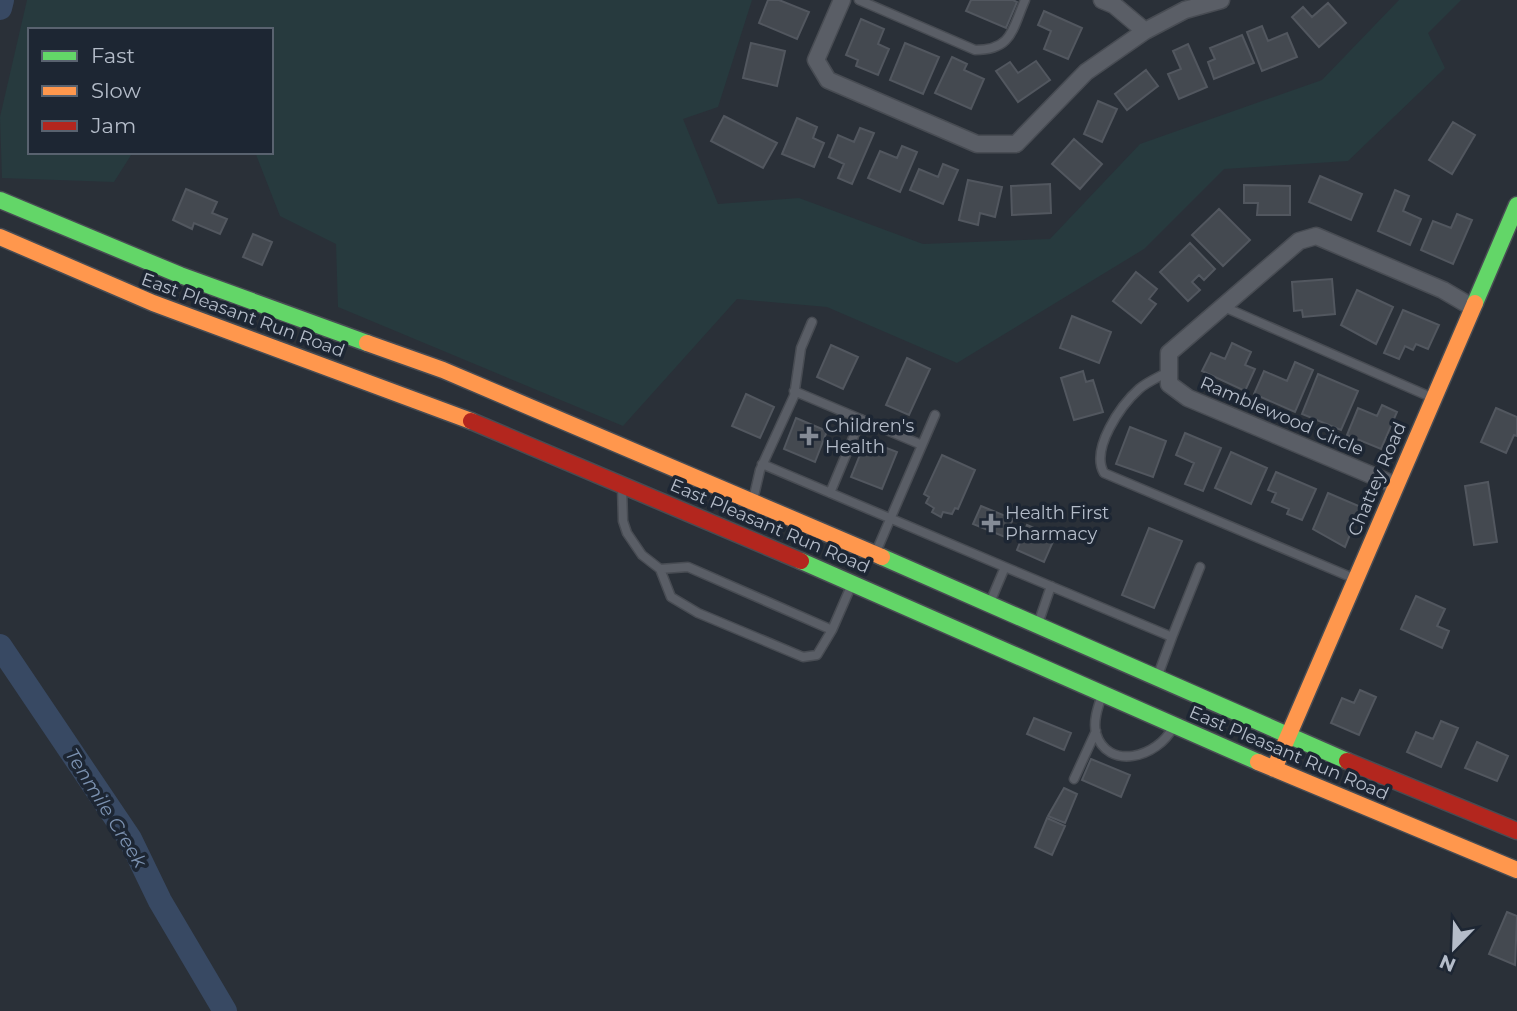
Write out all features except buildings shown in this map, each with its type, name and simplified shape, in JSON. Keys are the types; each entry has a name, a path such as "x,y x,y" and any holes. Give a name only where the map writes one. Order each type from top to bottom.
{"main road":[{"name":"East Pleasant Run Road","path":"0,200 180,275 271,327 436,406 628,469 752,503 875,554 1102,693 1274,769 1517,870"},
{"name":"Chattey Road","path":"1274,769 1517,205"},
{"name":"East Pleasant Run Road","path":"0,237 153,303 271,327 443,370 628,469 852,583 982,619 1038,624 1287,736 1517,831"}],"street":[{"path":"842,0 816,60 828,80 977,144 1016,144 1086,72 1144,31 1185,10 1221,0"},
{"path":"1102,0 1114,5 1144,31"},
{"path":"1168,372 1169,353 1299,241 1316,236 1443,290 1472,307"},
{"name":"Ramblewood Circle","path":"1168,372 1169,384 1188,398 1395,485"}],"lane":[{"path":"859,0 975,50 989,50 1001,47 1008,40 1025,0"},
{"path":"1223,307 1433,398"},
{"path":"752,503 762,464 794,391 801,348 812,322"},
{"path":"1168,372 1140,387 1127,402 1100,454 1099,465 1104,472 1356,579"},
{"path":"794,391 922,445"},
{"path":"875,554 936,415"},
{"path":"830,493 861,419"},
{"path":"762,464 1172,637"},
{"path":"628,469 623,521 627,533 642,555 660,569 671,597 677,601 803,657 814,657 832,630 852,583"},
{"path":"660,569 688,567 832,630"},
{"path":"982,619 1005,567"},
{"path":"1157,677 1200,567"},
{"path":"1038,624 1051,586"},
{"path":"1074,779 1096,731 1102,693"},
{"path":"1096,731 1100,742 1112,752 1132,756 1160,747 1174,725"}],"green space":[{"path":"27,0 752,0 718,107 683,119 718,204 799,198 923,244 1050,239 1140,144 1322,80 1399,0 1461,0 1428,33 1445,68 1348,161 1224,169 1144,249 957,363 827,307 737,299 623,426 338,307 336,244 280,216 256,154 273,154 273,28 28,28 28,154 132,154 114,182 2,178 0,117"}],"waterway":[{"name":"Tenmile Creek","path":"0,8 2,0"},
{"name":"Tenmile Creek","path":"0,646 130,839 160,901 225,1011"}],"traffic: fast":[{"path":"0,200 180,275 367,343"},
{"path":"1475,303 1517,205"},
{"path":"882,557 1347,761"},
{"path":"801,561 1258,762"}],"traffic: slow":[{"path":"0,237 153,303 471,421"},
{"path":"1274,769 1475,303"},
{"path":"367,343 443,370 882,557"},
{"path":"1258,762 1517,870"}],"traffic: jam":[{"path":"471,421 801,561"},
{"path":"1347,761 1517,831"}],"place":[{"name":"Children's Health","path":"809,436"},
{"name":"Health First Pharmacy","path":"991,523"}]}
